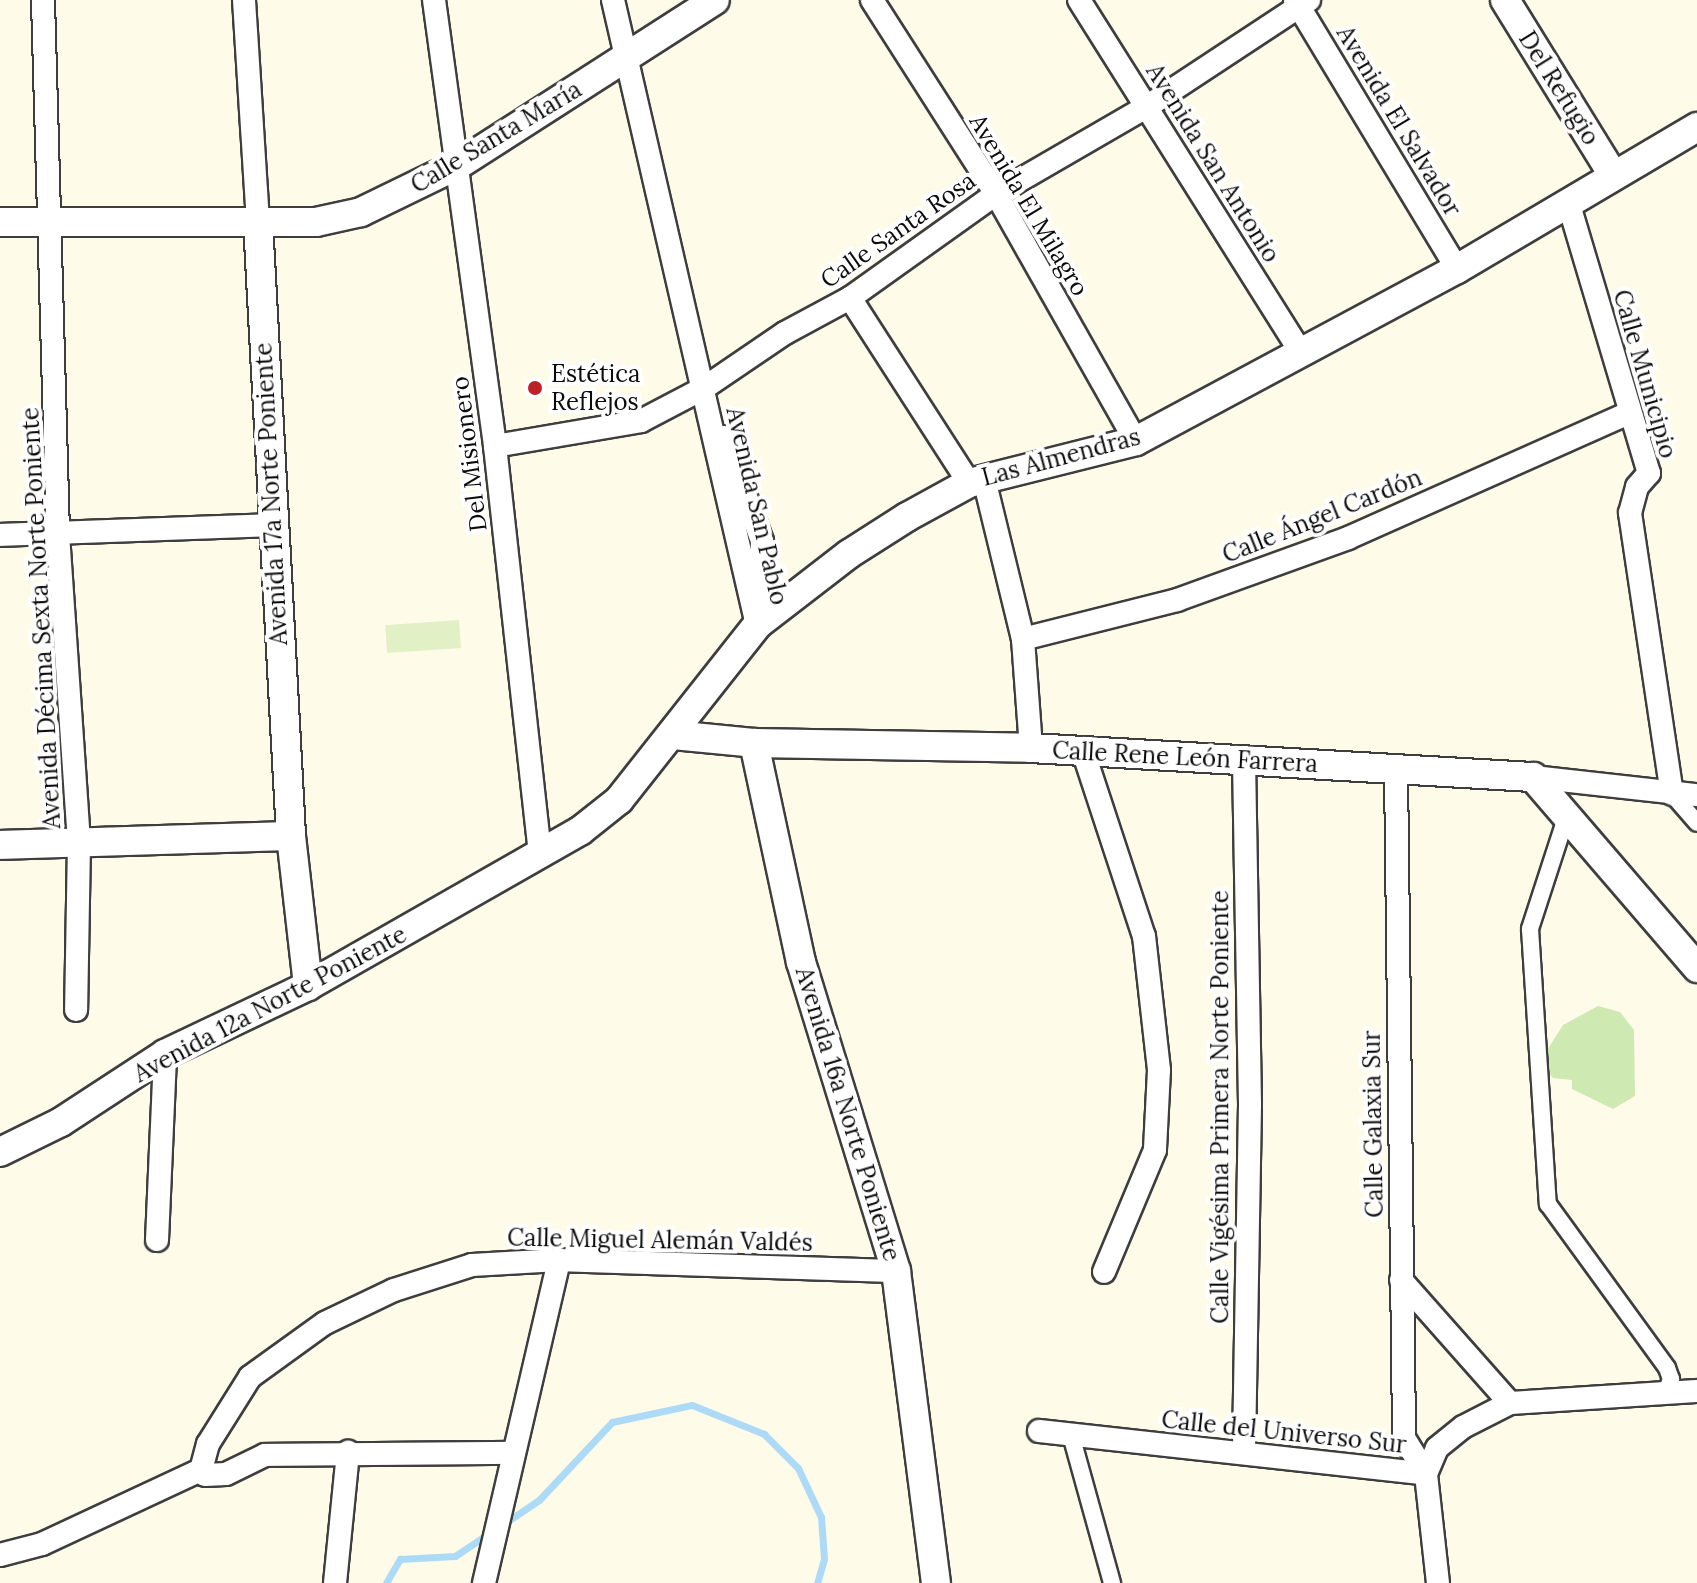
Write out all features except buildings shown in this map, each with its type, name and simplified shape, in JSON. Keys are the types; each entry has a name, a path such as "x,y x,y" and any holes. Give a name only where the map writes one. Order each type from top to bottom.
{"street":[{"name":"Avenida Décima Sexta Norte Poniente","path":"43,0 58,534 79,843 76,1010"},
{"name":"Avenida 17a Norte Poniente","path":"244,0 258,222 271,525 291,836 308,986"},
{"name":"Del Misionero","path":"434,0 495,446 540,856"},
{"name":"Avenida San Pablo","path":"613,0 704,388 757,515 765,573 757,625"},
{"name":"Calle Santa María","path":"0,222 316,222 361,212 458,165 715,0"},
{"name":"Avenida El Milagro","path":"872,0 996,194 1136,441"},
{"name":"Avenida San Antonio","path":"1079,0 1302,354"},
{"name":"Del Refugio","path":"1505,0 1613,175"},
{"name":"Calle Santa Rosa","path":"495,446 641,421 704,388 785,333 850,298 996,194 1148,106 1301,2"},
{"name":"Avenida El Salvador","path":"1301,2 1457,269"},
{"name":"Las Almendras","path":"540,856 619,800 757,625 849,554 976,481 1136,441 1457,269 1697,127"},
{"name":"Calle Municipio","path":"1569,205 1649,473 1637,487 1630,513 1672,794"},
{"path":"850,298 976,481 1023,639 1031,748"},
{"name":"Calle Ángel Cardón","path":"1023,639 1177,600 1333,544 1629,413"},
{"path":"0,535 271,525"},
{"name":"Calle Rene León Farrera","path":"673,735 754,743 1031,748 1084,754 1244,760 1533,777 1697,795"},
{"name":"Avenida 16a Norte Poniente","path":"754,743 801,962 896,1271 936,1583"},
{"path":"1084,754 1144,936 1153,980 1159,1070 1155,1150 1104,1272"},
{"name":"Calle Vigésima Primera Norte Poniente","path":"1244,760 1250,1105 1244,1453"},
{"name":"Calle Galaxia Sur","path":"1396,769 1404,1438 1426,1474"},
{"path":"1533,777 1697,968"},
{"path":"1672,794 1697,823"},
{"path":"1566,818 1530,929 1548,1204 1667,1368 1671,1379 1667,1390"},
{"path":"0,845 291,836"},
{"name":"Avenida 12a Norte Poniente","path":"0,1152 61,1122 165,1054 308,986 540,856"},
{"path":"157,1240 165,1054"},
{"path":"486,1573 511,1453 532,1390 559,1260"},
{"name":"Calle Miguel Alemán Valdés","path":"201,1470 208,1444 250,1377 325,1323 394,1290 472,1265 559,1260 896,1271"},
{"path":"1401,1280 1510,1403 1667,1390 1697,1391"},
{"name":"Calle del Universo Sur","path":"1039,1431 1426,1474 1437,1448 1463,1427 1510,1403"},
{"path":"1071,1435 1112,1583"},
{"path":"335,1583 348,1452"},
{"path":"0,1555 42,1544 201,1470 205,1475 226,1474 265,1455 511,1453"},
{"path":"1426,1474 1438,1583"}],"green space":[{"path":"459,620 461,648 387,653 385,625"},
{"path":"1598,1006 1620,1012 1634,1030 1635,1096 1613,1109 1572,1089 1572,1080 1553,1078 1539,1063 1563,1025"}],"waterway":[{"path":"505,1523 539,1500 612,1422 692,1405 764,1434 798,1468 821,1517 824,1559 817,1583"},
{"path":"386,1583 400,1559 455,1556 491,1532"}],"place":[{"name":"Estética Reflejos","path":"535,388"}]}
